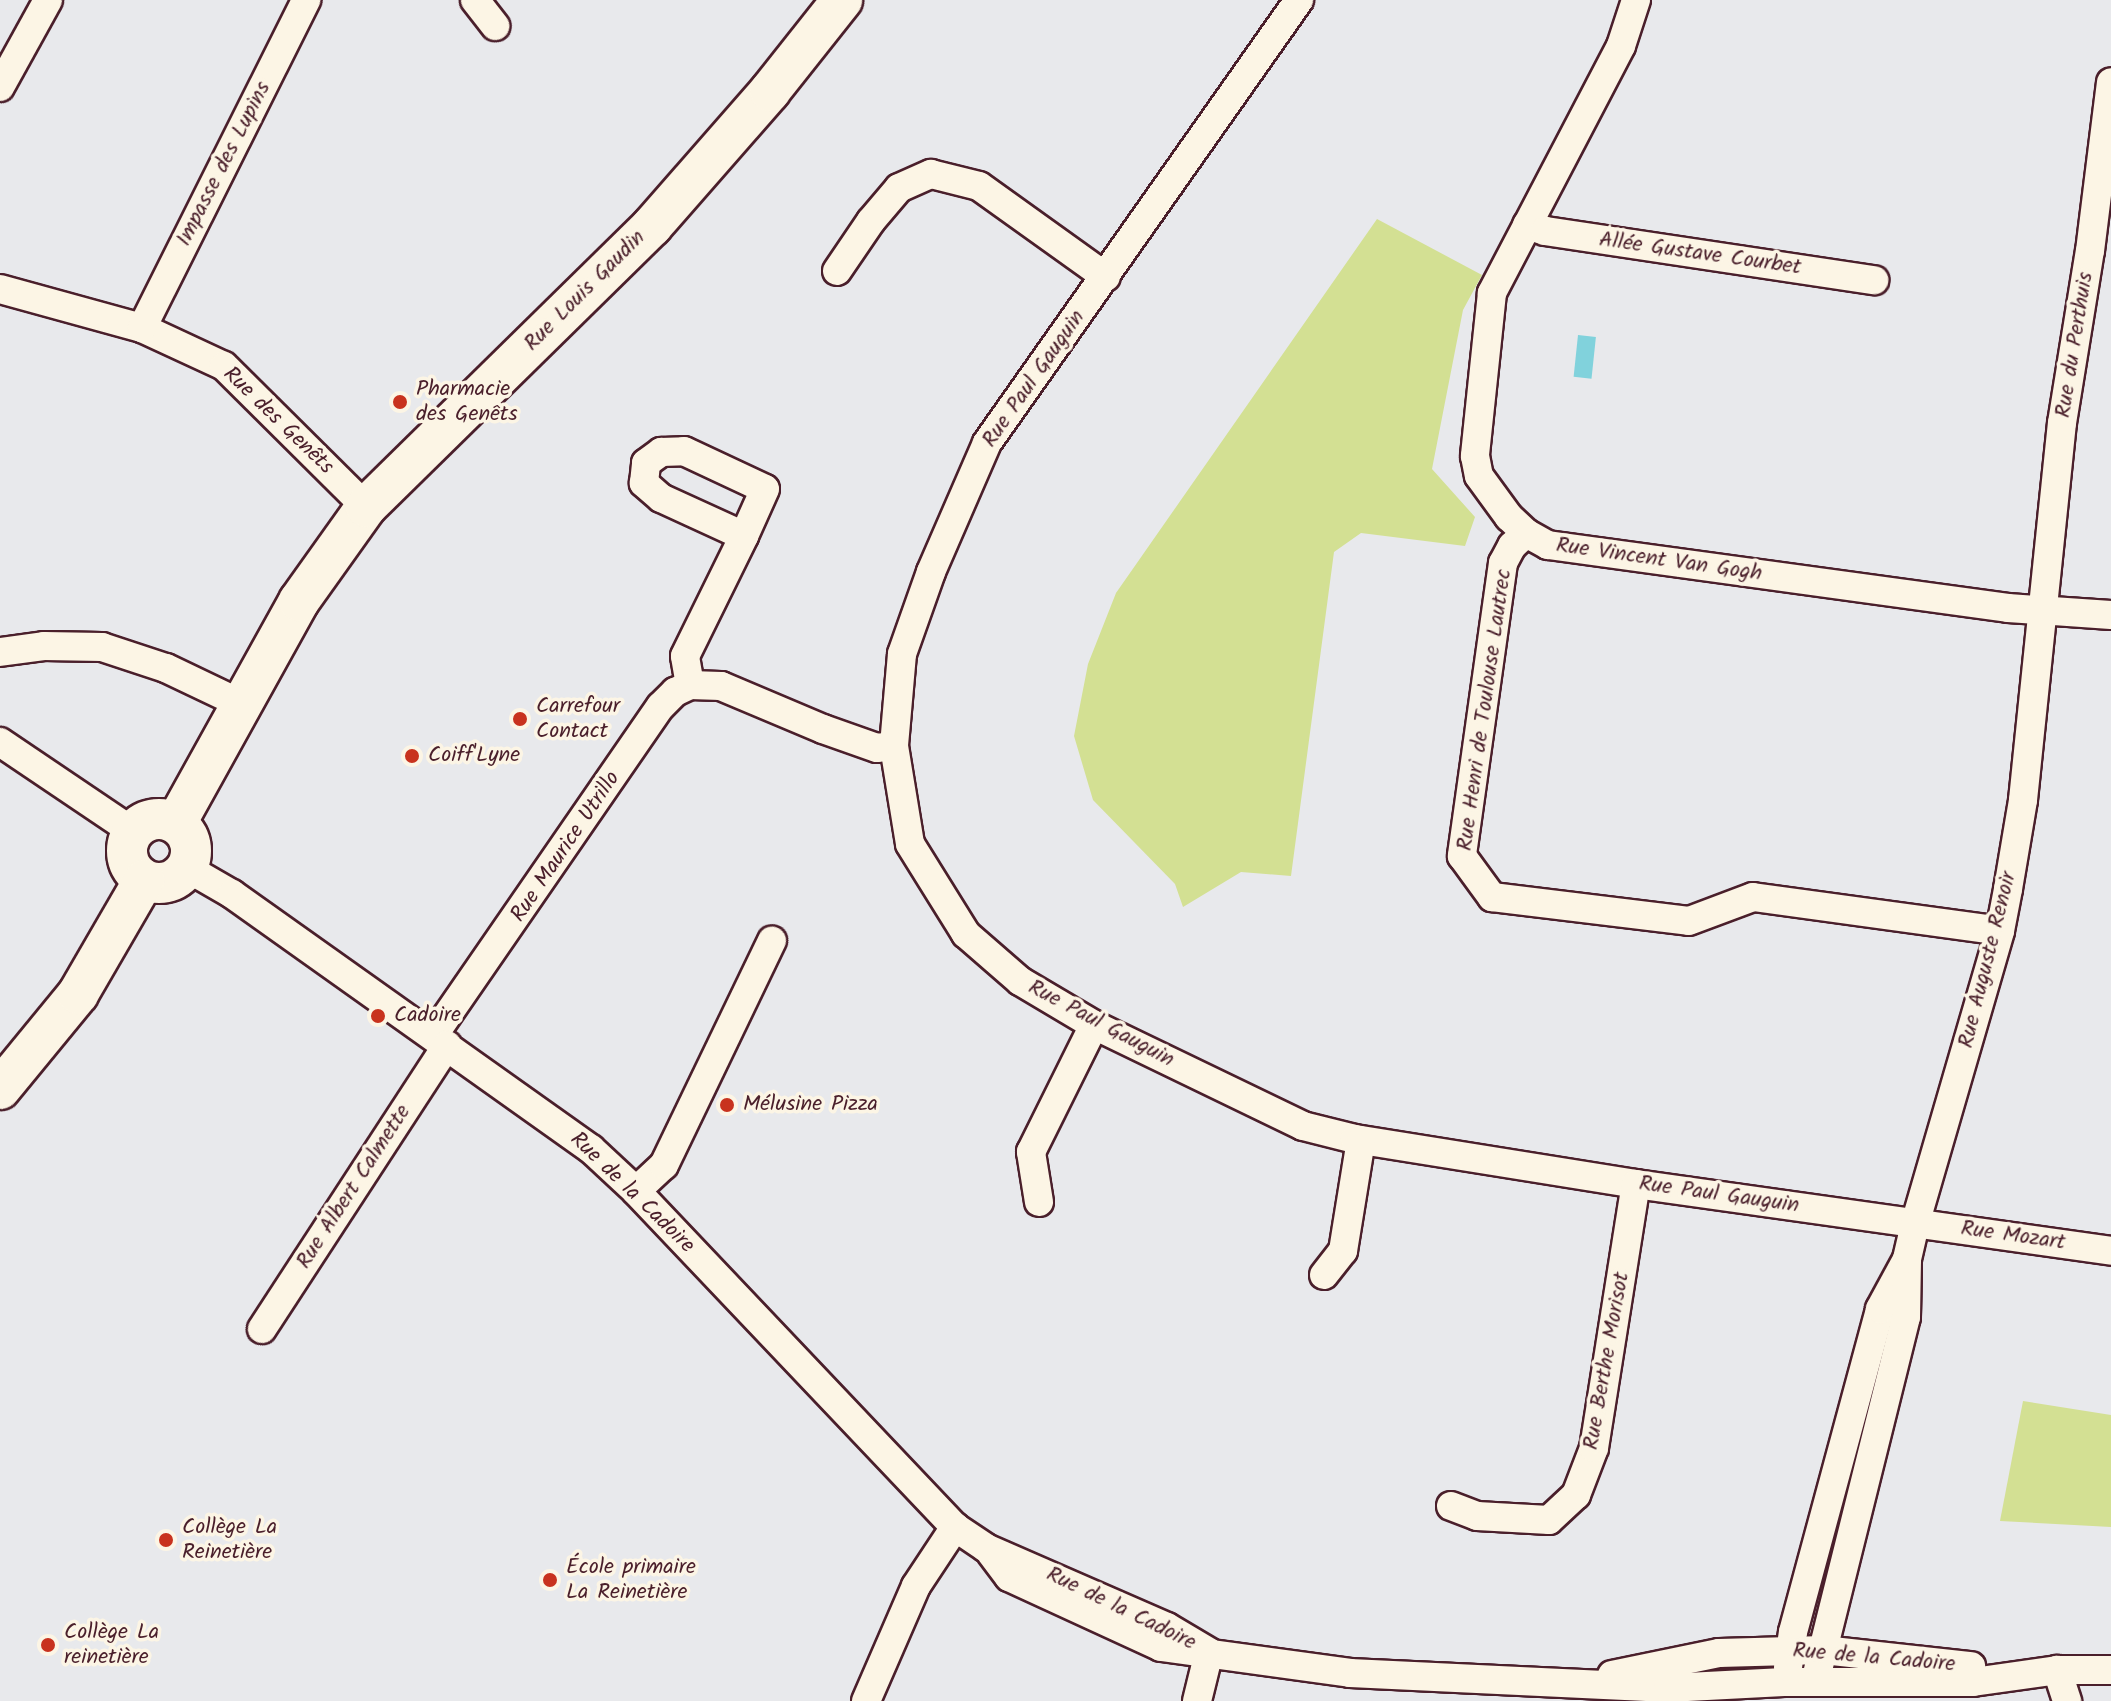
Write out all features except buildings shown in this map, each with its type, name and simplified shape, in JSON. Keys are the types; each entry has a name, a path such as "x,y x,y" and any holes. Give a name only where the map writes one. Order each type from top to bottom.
{"street":[{"path":"0,87 48,0"},
{"name":"Impasse des Lupins","path":"142,328 306,0"},
{"path":"475,0 495,26"},
{"name":"Rue Louis Gaudin","path":"176,823 239,703 299,601 366,507 652,226 770,91 842,0"},
{"name":"Rue Paul Gauguin","path":"1299,0 987,443 966,485 902,654 894,746 910,844 966,934 1020,981 1094,1025 1303,1126 1361,1140 1915,1224"},
{"name":"Rue Vincent Van Gogh","path":"1636,0 1621,46 1492,293 1475,456 1479,476 1526,533 1548,545 2008,608 2111,615"},
{"name":"Rue du Perthuis","path":"2043,608 2062,423 2108,126 2111,82"},
{"path":"837,271 871,221 899,188 931,174 979,186 1106,277"},
{"name":"Allée Gustave Courbet","path":"1527,225 1545,231 1874,280"},
{"name":"Rue des Genêts","path":"0,289 142,328 224,366 366,507"},
{"name":"Rue Henri de Toulouse Lautrec","path":"1526,533 1512,546 1503,563 1462,856 1492,897 1689,921 1753,897 2000,931"},
{"path":"744,536 685,656 690,685 721,686 877,748 894,746"},
{"name":"Rue Auguste Renoir","path":"1815,1682 1906,1317 1907,1259 1915,1224 2000,931 2023,800 2043,608"},
{"path":"0,652 44,646 102,647 166,668 239,703"},
{"name":"Rue Maurice Utrillo","path":"440,1040 661,706 675,692 690,685"},
{"path":"0,742 132,831"},
{"path":"153,819 176,823 188,835 192,852 187,868 175,879 159,884 144,880 130,867 127,858 125,849 132,831 153,819"},
{"name":"Rue de la Cadoire","path":"187,868 232,894 591,1149 636,1191 955,1527 988,1549 1009,1577 1161,1647 1409,1678 1580,1682 1668,1688 1784,1682 1973,1682 2057,1670 2111,1670"},
{"path":"0,1089 78,994 144,880"},
{"path":"636,1191 664,1165 772,941"},
{"path":"1039,1202 1031,1152 1094,1025"},
{"name":"Rue Albert Calmette","path":"262,1329 440,1040"},
{"path":"1324,1275 1343,1251 1361,1140"},
{"name":"Rue Berthe Morisot","path":"1451,1506 1477,1516 1549,1520 1576,1495 1594,1448 1636,1184"},
{"name":"Rue Mozart","path":"1915,1224 2111,1251"},
{"name":"Rue Auguste Renoir","path":"1784,1682 1880,1309 1907,1259"},
{"path":"1844,1443 1873,1448"},
{"path":"1824,1517 1854,1524"},
{"path":"866,1701 916,1586 955,1527"},
{"name":"Rue de la Cadoire","path":"1580,1682 1719,1653 1823,1650 2026,1673"},
{"path":"1197,1701 1209,1652"},
{"path":"2057,1670 2067,1701"}],"green space":[{"path":"1377,219 1482,275 1463,310 1432,469 1475,517 1465,546 1361,533 1334,552 1291,876 1241,872 1183,907 1175,884 1093,800 1074,736 1088,664 1116,593"},
{"path":"2023,1401 2111,1415 2111,1527 2000,1521"}],"water":[{"path":"1578,335 1596,337 1592,379 1574,377"}],"place":[{"name":"Pharmacie des Genêts","path":"400,402"},
{"name":"Carrefour Contact","path":"520,719"},
{"name":"Coiff'Lyne","path":"412,756"},
{"name":"Cadoire","path":"378,1016"},
{"name":"Mélusine Pizza","path":"727,1105"},
{"name":"Collège La Reinetière","path":"166,1540"},
{"name":"École primaire La Reinetière","path":"550,1580"},
{"name":"Collège La reinetière","path":"48,1645"}]}
